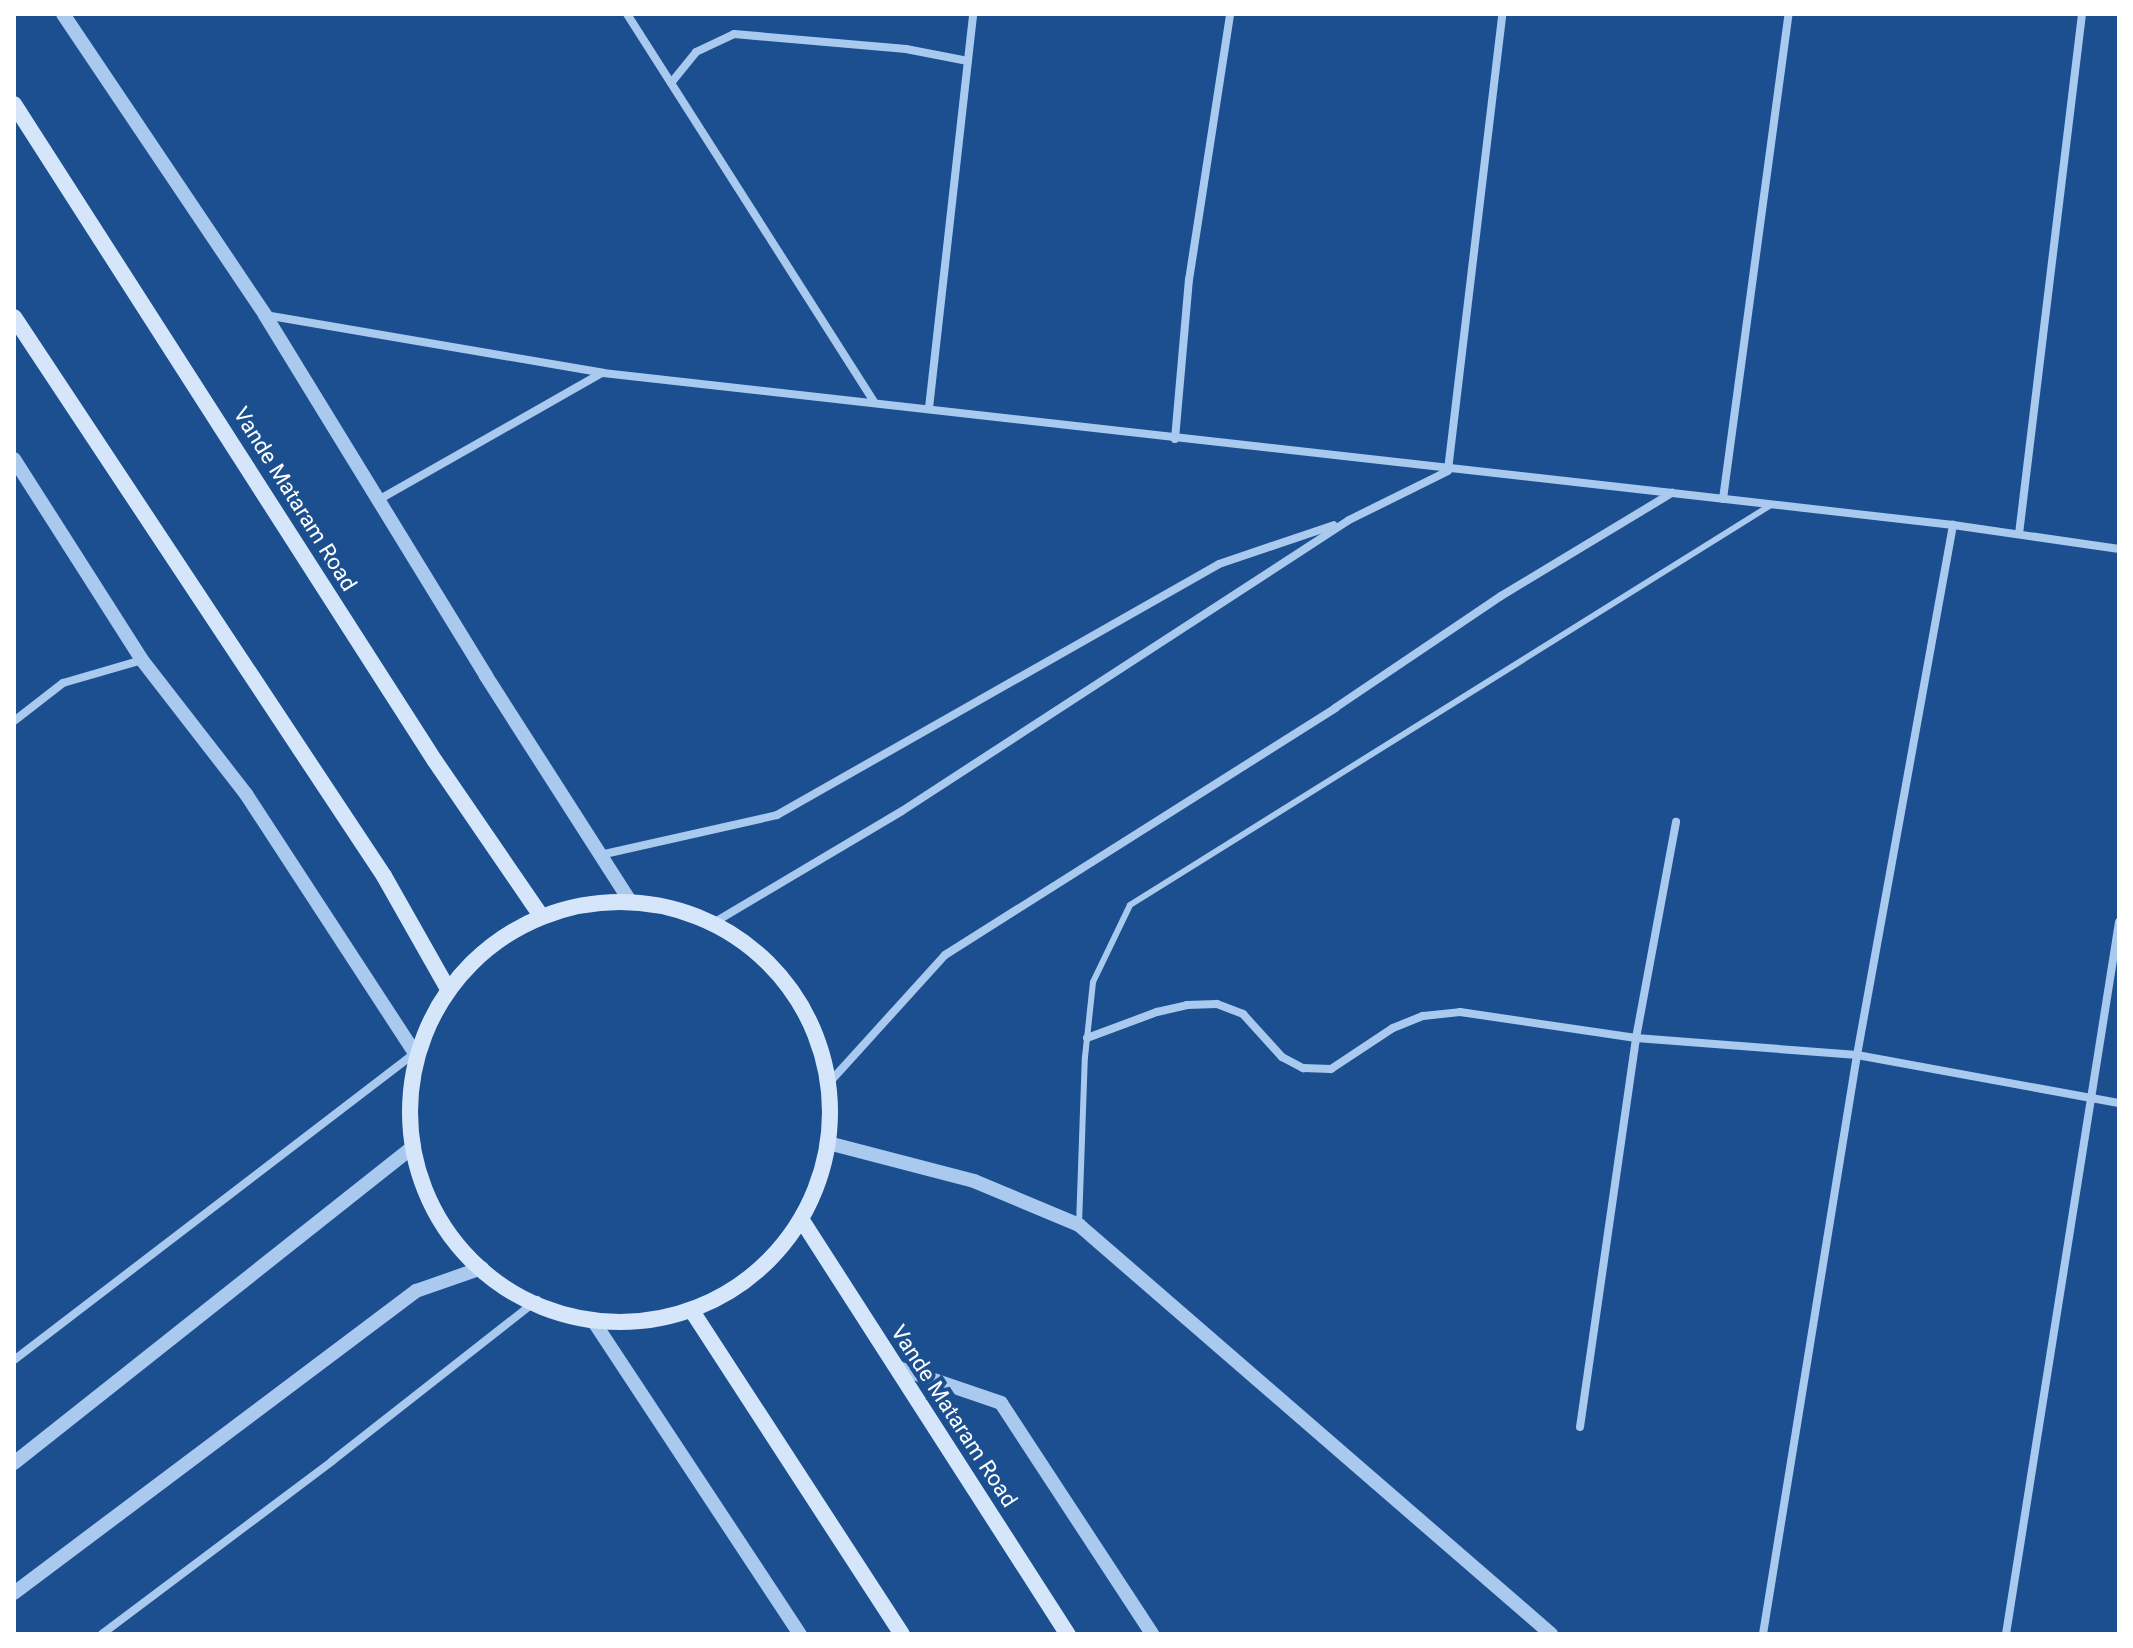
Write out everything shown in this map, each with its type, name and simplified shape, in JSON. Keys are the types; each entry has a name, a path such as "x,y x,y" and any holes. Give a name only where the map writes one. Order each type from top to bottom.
{"main road":[{"name":"Vande Mataram Road","path":"14,104 435,761 541,916"},
{"path":"14,317 384,876 448,989"},
{"path":"629,900 715,922 785,977 826,1055 832,1144 803,1222 755,1277 692,1311 594,1322 502,1288 456,1245 424,1190 409,1122 415,1053 448,989 490,946 541,916 629,900"},
{"name":"Vande Mataram Road","path":"803,1222 1068,1634"},
{"path":"692,1311 902,1634"}],"street":[{"path":"63,14 265,315 486,676 629,900"},
{"path":"627,14 874,401"},
{"path":"929,408 973,14"},
{"path":"1175,439 1189,280 1230,14"},
{"path":"1448,470 1502,14"},
{"path":"1723,499 1789,14"},
{"path":"2019,534 2082,14"},
{"path":"671,83 696,52 734,34 906,49 968,61"},
{"path":"265,315 603,373 874,401 1175,439 1953,525 2119,549"},
{"path":"380,499 603,373"},
{"path":"14,459 142,660 246,794 415,1053 14,1360"},
{"path":"715,922 902,811 1349,520 1448,470"},
{"path":"828,1084 945,955 1335,708 1501,596 1672,493"},
{"path":"600,855 777,815 1219,564 1349,520"},
{"path":"1763,1634 1857,1055 1953,525"},
{"path":"14,721 63,683 142,660"},
{"path":"1580,1427 1636,1038 1676,822"},
{"path":"2006,1634 2119,922"},
{"path":"1087,1038 1157,1012 1187,1005 1217,1004 1243,1014 1282,1057 1303,1068 1331,1069 1393,1028 1423,1016 1460,1012 1636,1038 1857,1055 2119,1103"},
{"path":"832,1144 974,1181 1079,1225 1551,1634"},
{"path":"14,1463 414,1146"},
{"path":"14,1593 416,1291 482,1268"},
{"path":"102,1634 332,1461 537,1300"},
{"path":"594,1322 800,1634"},
{"path":"896,1367 1001,1403 1152,1634"}],"lane":[{"path":"1079,1225 1087,1038 1093,982 1130,905 1771,505"}]}
